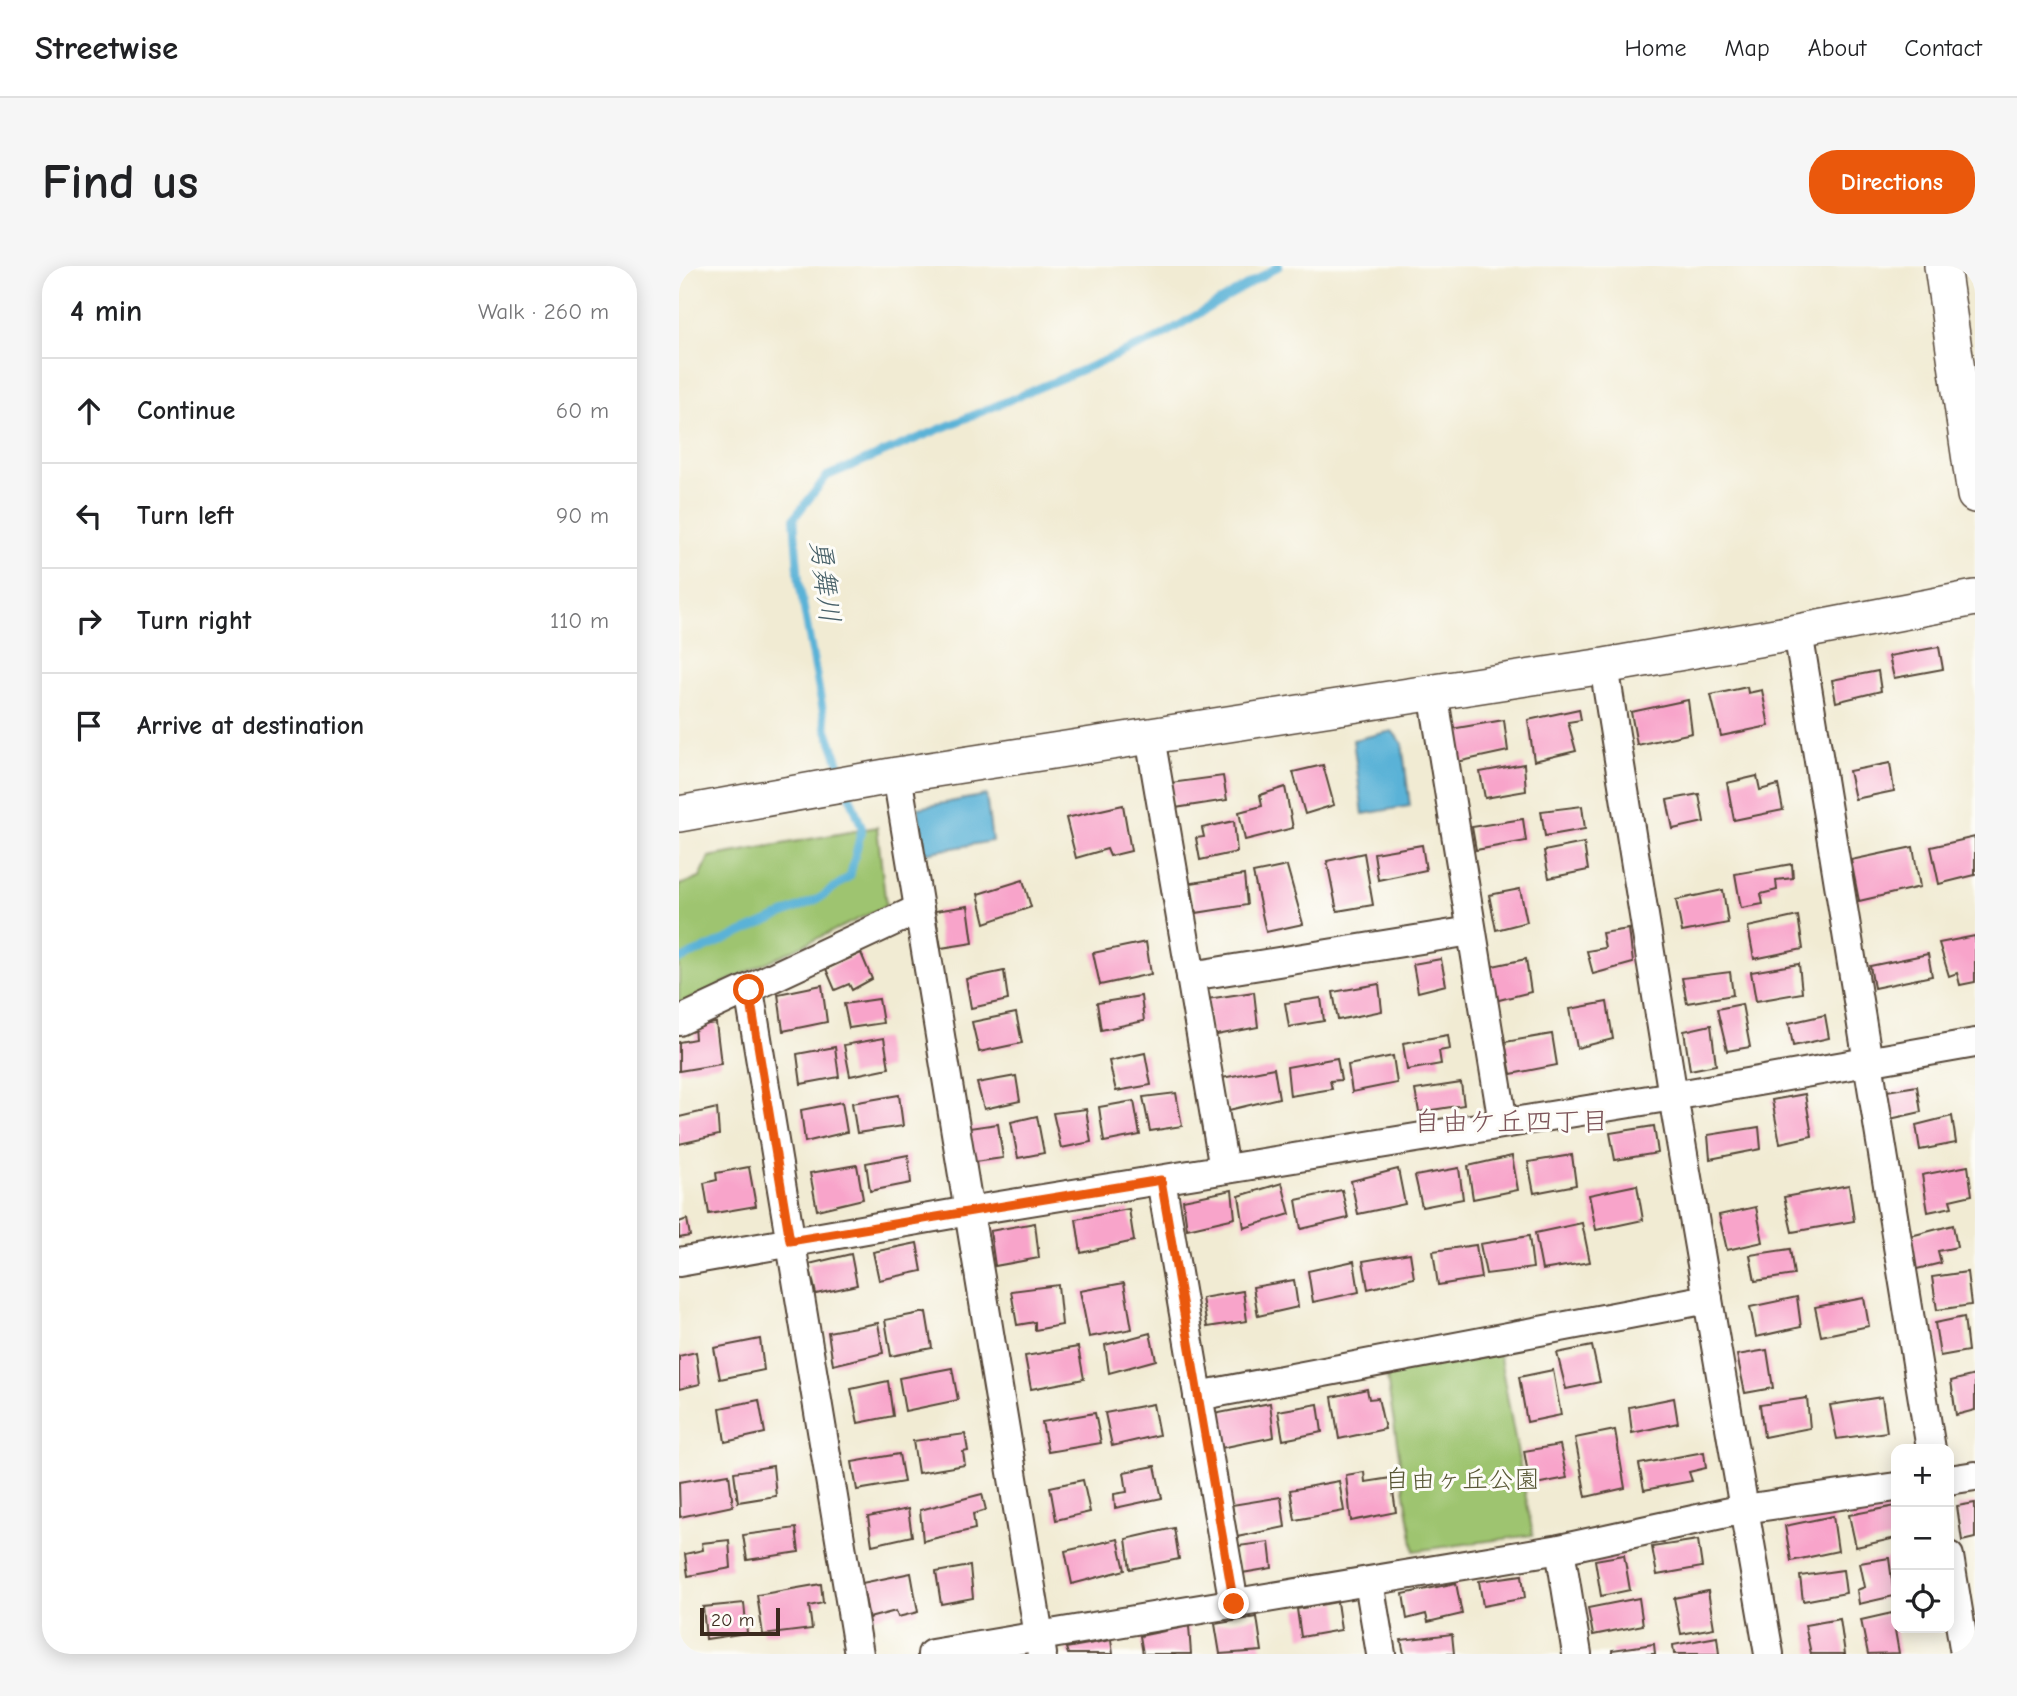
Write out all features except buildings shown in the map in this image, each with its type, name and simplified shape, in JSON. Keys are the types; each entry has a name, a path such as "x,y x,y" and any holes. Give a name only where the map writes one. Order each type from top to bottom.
{"street":[{"path":"1942,266 1975,495"},
{"path":"679,814 886,777 1604,666 1975,598"},
{"path":"1798,632 1930,1444"},
{"path":"1604,666 1673,1096 1769,1654"},
{"path":"1433,692 1503,1123"},
{"path":"1150,737 1224,1169"},
{"path":"886,777 919,909 1041,1646"},
{"path":"679,1021 919,909"},
{"path":"1191,976 1471,932"},
{"path":"749,990 859,1654"},
{"path":"679,1262 790,1241 1673,1096 1975,1043"},
{"path":"1161,1180 1234,1604"},
{"path":"1198,1396 1708,1299"},
{"path":"1954,1479 1975,1476"},
{"path":"932,1654 1041,1646 1234,1604 1560,1549 1745,1509 1891,1488"},
{"path":"1560,1549 1577,1654"},
{"path":"1951,1570 1965,1654"},
{"path":"1369,1582 1381,1654"}],"green space":[{"path":"877,827 886,906 679,1004 679,885 700,878 709,857"},
{"name":"自由ヶ丘公園","path":"1499,1353 1533,1535 1414,1551 1386,1372"}],"water":[{"path":"1392,731 1402,743 1410,806 1363,814 1353,740"},
{"path":"986,795 992,841 925,853 918,808"}],"waterway":[{"name":"勇舞川","path":"843,775 826,727 799,582 794,518 827,476 1156,339 1279,266"},
{"name":"勇舞川","path":"679,960 820,898 850,876 862,828 849,794"}],"district":[{"name":"自由ケ丘四丁目","path":"1511,1122"}],"route":[{"path":"749,990 790,1241 1161,1180 1234,1604"}]}
